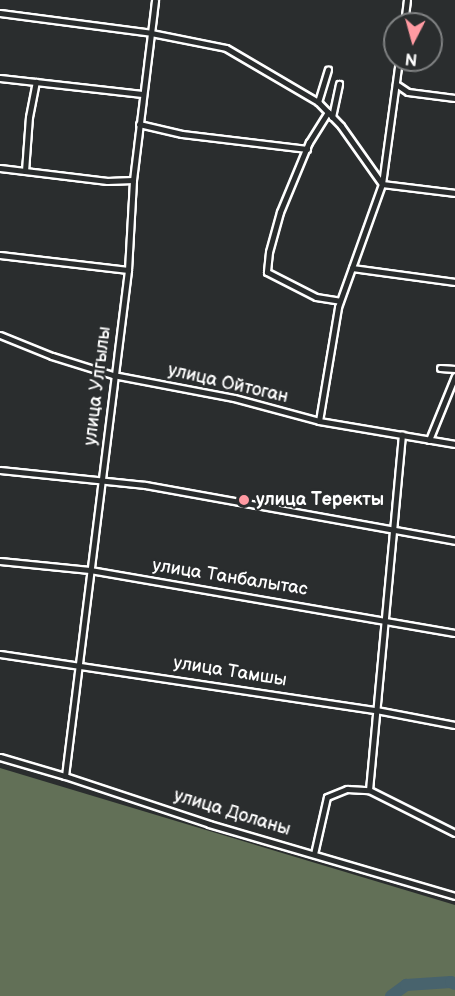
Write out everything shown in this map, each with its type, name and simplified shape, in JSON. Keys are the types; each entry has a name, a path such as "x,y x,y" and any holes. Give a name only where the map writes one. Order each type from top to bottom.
{"street":[{"name":"улица Улгылы","path":"65,776 113,375 128,270 133,180 155,0"},
{"path":"0,12 151,33 226,48 318,102 330,114 382,184 455,193"},
{"path":"318,102 328,69"},
{"path":"319,421 340,301 382,184 398,72"},
{"path":"0,78 142,94"},
{"path":"25,171 29,117 36,82"},
{"path":"339,84 330,114 307,148 280,212 269,252 267,272 316,297 340,301"},
{"path":"396,84 408,92 455,98"},
{"path":"139,124 182,134 307,148"},
{"path":"0,168 107,181 133,180"},
{"path":"0,255 128,270"},
{"path":"352,268 455,282"},
{"name":"улица Ойтоган","path":"0,335 52,356 113,375 234,398 319,421 455,444"},
{"path":"440,368 455,369"},
{"path":"429,440 455,376"},
{"path":"369,790 383,619 402,435"},
{"path":"0,470 145,485 455,541"},
{"name":"улица Танбалытас","path":"0,561 90,570 455,633"},
{"name":"улица Тамшы","path":"0,654 376,710 455,724"},
{"name":"улица Доланы","path":"0,757 209,824 455,896"},
{"path":"314,854 327,797 347,789 369,790 455,833"}],"green space":[{"path":"0,768 455,905 455,996 0,996"}],"waterway":[{"path":"391,996 406,985 451,982 455,984"}],"place":[{"name":"улица Теректы","path":"244,500"}]}
